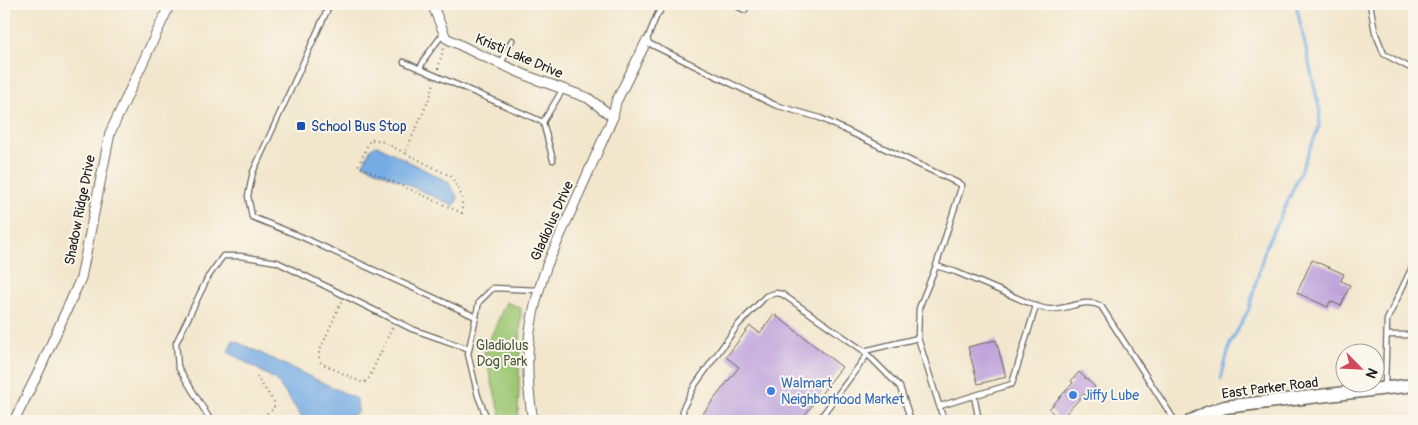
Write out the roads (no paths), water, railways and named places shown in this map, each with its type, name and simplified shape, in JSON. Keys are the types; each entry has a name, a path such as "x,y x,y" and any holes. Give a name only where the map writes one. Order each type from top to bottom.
{"street":[{"name":"Shadow Ridge Drive","path":"14,421 40,371 81,278 110,133 170,4"},
{"path":"432,4 445,35"},
{"name":"Kristi Lake Drive","path":"445,35 530,78 588,98 613,117"},
{"name":"Gladiolus Drive","path":"533,421 529,393 527,350 530,323 538,290 547,265 613,117 616,102 646,42"},
{"name":"East Parker Road","path":"1386,389 1414,385"},
{"name":"East Parker Road","path":"1191,421 1225,407 1358,392"}],"lane":[{"path":"330,4 253,172 248,196 252,217 302,237 476,317"},
{"path":"654,4 660,11"},
{"path":"664,4 646,42 775,105 820,118 962,185 936,266 919,308 918,338 944,421"},
{"path":"732,4 745,10"},
{"path":"1370,4 1375,32 1384,54 1414,70"},
{"path":"420,68 427,55 445,35"},
{"path":"501,64 512,40"},
{"path":"404,62 543,122"},
{"path":"553,160 543,122 563,89"},
{"path":"210,421 178,367 176,343 208,277 223,256 240,256 277,262 412,329 469,349"},
{"path":"1386,353 1388,320 1414,264"},
{"path":"936,266 956,272 1036,306 1049,309 1086,302 1095,302 1102,306 1175,421"},
{"path":"488,421 478,396 468,354 479,302 494,288 538,290"},
{"path":"683,421 683,408 695,384 738,325 766,296 776,293 782,294 866,353 900,387 911,421"},
{"path":"940,406 1012,384 1036,306"},
{"path":"1387,335 1414,334"},
{"path":"818,421 866,353 918,338"},
{"path":"974,396 980,421"}],"water":[{"path":"377,145 448,182 458,198 454,206 363,164 371,148"},
{"path":"233,340 357,399 358,412 344,421 312,421 302,417 276,380 228,352"}],"waterway":[{"path":"1221,379 1230,344 1249,309 1265,249 1291,194 1319,127 1320,112 1296,4"}],"place":[{"name":"School Bus Stop","path":"301,126"},
{"name":"Walmart Neighborhood Market","path":"771,391"},
{"name":"Jiffy Lube","path":"1073,395"}],"park label":[{"name":"Gladiolus Dog Park","path":"502,354"}]}
